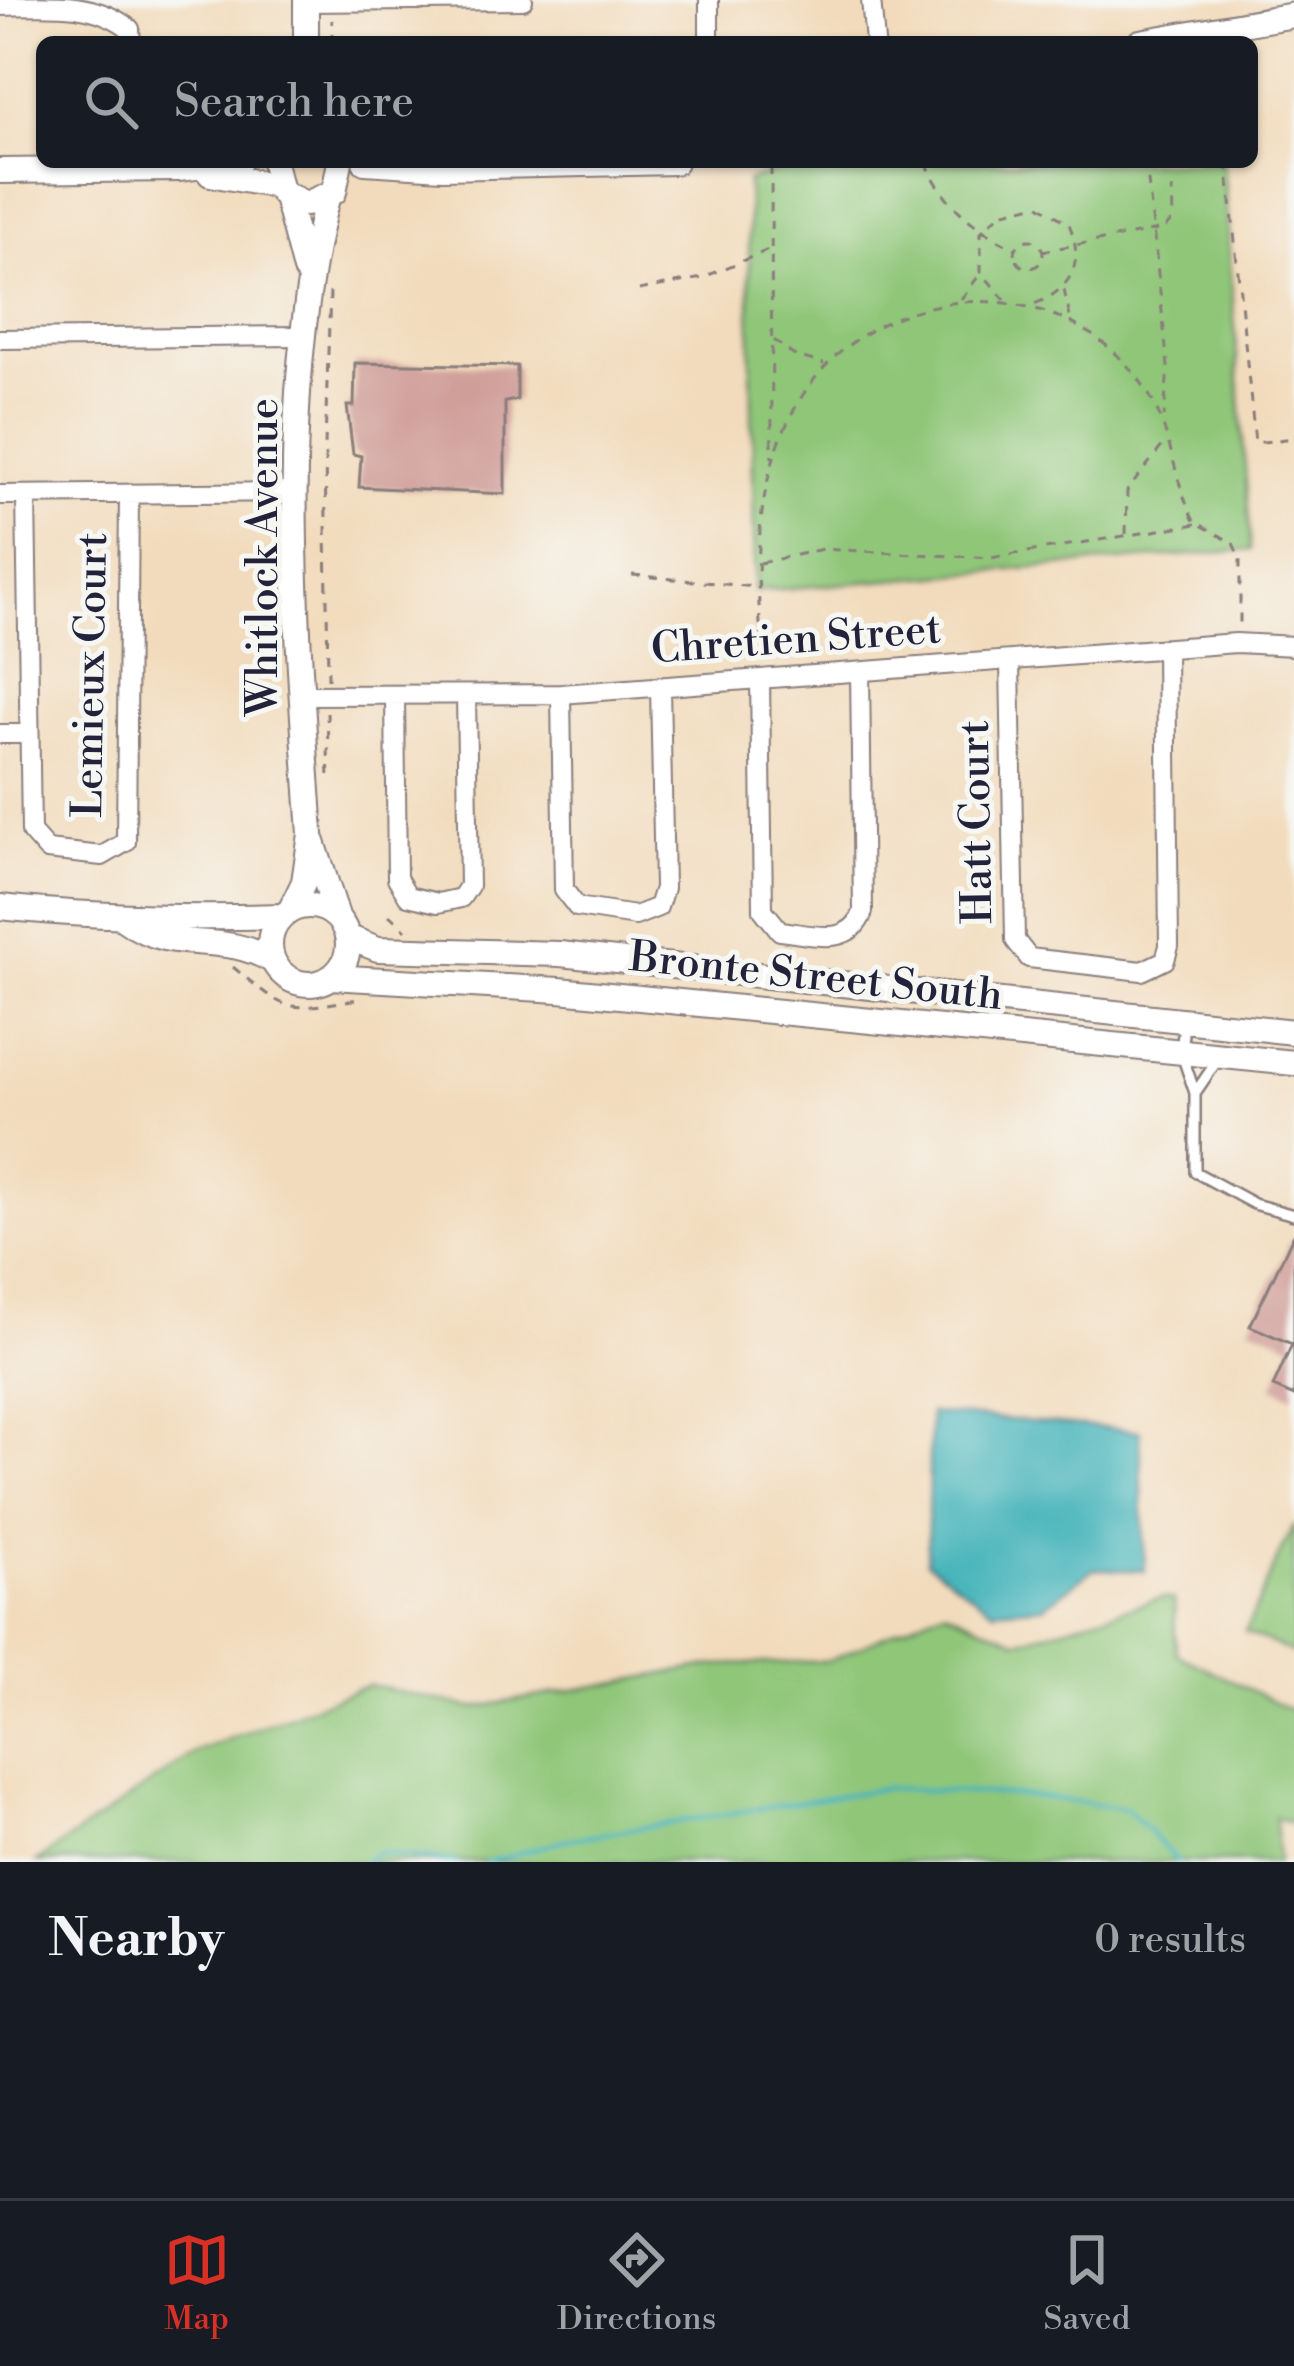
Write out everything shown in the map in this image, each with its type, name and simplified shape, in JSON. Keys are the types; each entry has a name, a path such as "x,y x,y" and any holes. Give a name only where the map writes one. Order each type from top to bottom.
{"main road":[{"path":"306,1 306,36"},
{"path":"1174,36 1294,15"},
{"path":"0,171 80,168"},
{"path":"163,168 279,182 306,204 335,181 429,168"},
{"path":"178,169 187,168"},
{"name":"Whitlock Avenue","path":"286,914 304,882 310,834 314,695 297,492 307,278 335,181"},
{"name":"Whitlock Avenue","path":"279,182 307,278"},
{"name":"Whitlock Avenue","path":"310,834 342,928"},
{"path":"0,907 125,920 154,912 286,914 317,905 342,928 341,967 331,977 301,983 287,978 273,961 235,943 153,940 125,920"},
{"path":"273,961 270,939 286,914"},
{"name":"Bronte Street South","path":"342,928 378,949 560,954 1294,1033"},
{"name":"Bronte Street South","path":"331,977 559,990 1294,1063"}],"street":[{"path":"306,1 523,0"},
{"path":"709,0 709,36"},
{"path":"871,0 874,36"},
{"path":"0,6 83,4 110,10 130,29 130,36"},
{"path":"0,339 304,337"},
{"path":"0,495 297,492"},
{"name":"Lemieux Court","path":"26,495 31,832 47,850 102,856 126,842 129,495"},
{"name":"Chretien Street","path":"314,695 561,694 661,686 762,670 860,672 1236,643 1294,646"},
{"name":"Hatt Court","path":"1010,661 1015,940 1029,958 1142,971 1165,960 1169,946 1166,649"},
{"path":"762,670 763,910 781,931 838,937 851,932 863,913 860,672"},
{"path":"561,694 563,890 577,907 635,916 658,907 664,888 661,686"},
{"path":"395,696 397,878 408,896 438,903 461,898 469,886 466,695"},
{"path":"0,734 29,734"}],"lane":[{"path":"1184,1021 1181,1052 1195,1093 1195,1172 1254,1204 1294,1215"},
{"path":"1195,1093 1221,1056"}],"path":[{"path":"332,19 332,36"},
{"path":"762,670 758,563 772,460 771,168"},
{"path":"930,168 954,208 981,232 1016,249"},
{"path":"1147,168 1168,367 1163,422"},
{"path":"1228,168 1255,443 1294,438"},
{"path":"1042,251 1154,230 1174,219 1172,188"},
{"path":"1007,302 982,272 981,232 1001,213 1038,204 1069,224 1077,242 1078,258 1064,289 1072,323"},
{"path":"1016,249 1030,241 1042,251"},
{"path":"639,290 702,278 771,249"},
{"path":"1016,249 1017,262 1028,268 1039,263 1042,251"},
{"path":"960,300 982,272"},
{"path":"1028,307 1064,289"},
{"path":"328,781 314,695 330,294"},
{"path":"772,460 797,403 826,364 865,332 907,311 960,300 1028,307 1072,323 1118,356 1143,385 1163,422 1183,497 1198,524 1233,543 1240,559 1240,627"},
{"path":"773,338 793,355 826,364"},
{"path":"1126,534 1127,491 1168,438"},
{"path":"758,563 823,549 992,558 1198,524"},
{"path":"632,575 758,587"},
{"path":"222,959 282,1007 306,1009 359,999"}],"green space":[{"path":"788,168 1223,168 1251,550 755,591 748,181"},
{"path":"1294,1524 1294,1654 1245,1632"},
{"path":"1161,1598 1174,1600 1176,1653 1294,1712 1294,1824 1275,1817 1278,1862 37,1862 197,1751 368,1685 473,1708 715,1665 828,1661 944,1609 1018,1641"}],"water":[{"path":"930,1413 1140,1431 1145,1571 1094,1569 1044,1606 993,1610 927,1562"}],"building":[{"path":"355,363 517,366 517,400 505,402 505,494 359,487 361,456 353,454 347,406 354,406"},
{"path":"1294,1234 1294,1396 1273,1387 1292,1344 1250,1326"}],"waterway":[{"path":"487,1862 565,1840 887,1788 1041,1797 1127,1809 1178,1862"},
{"path":"364,1862 378,1852 456,1862"}]}
